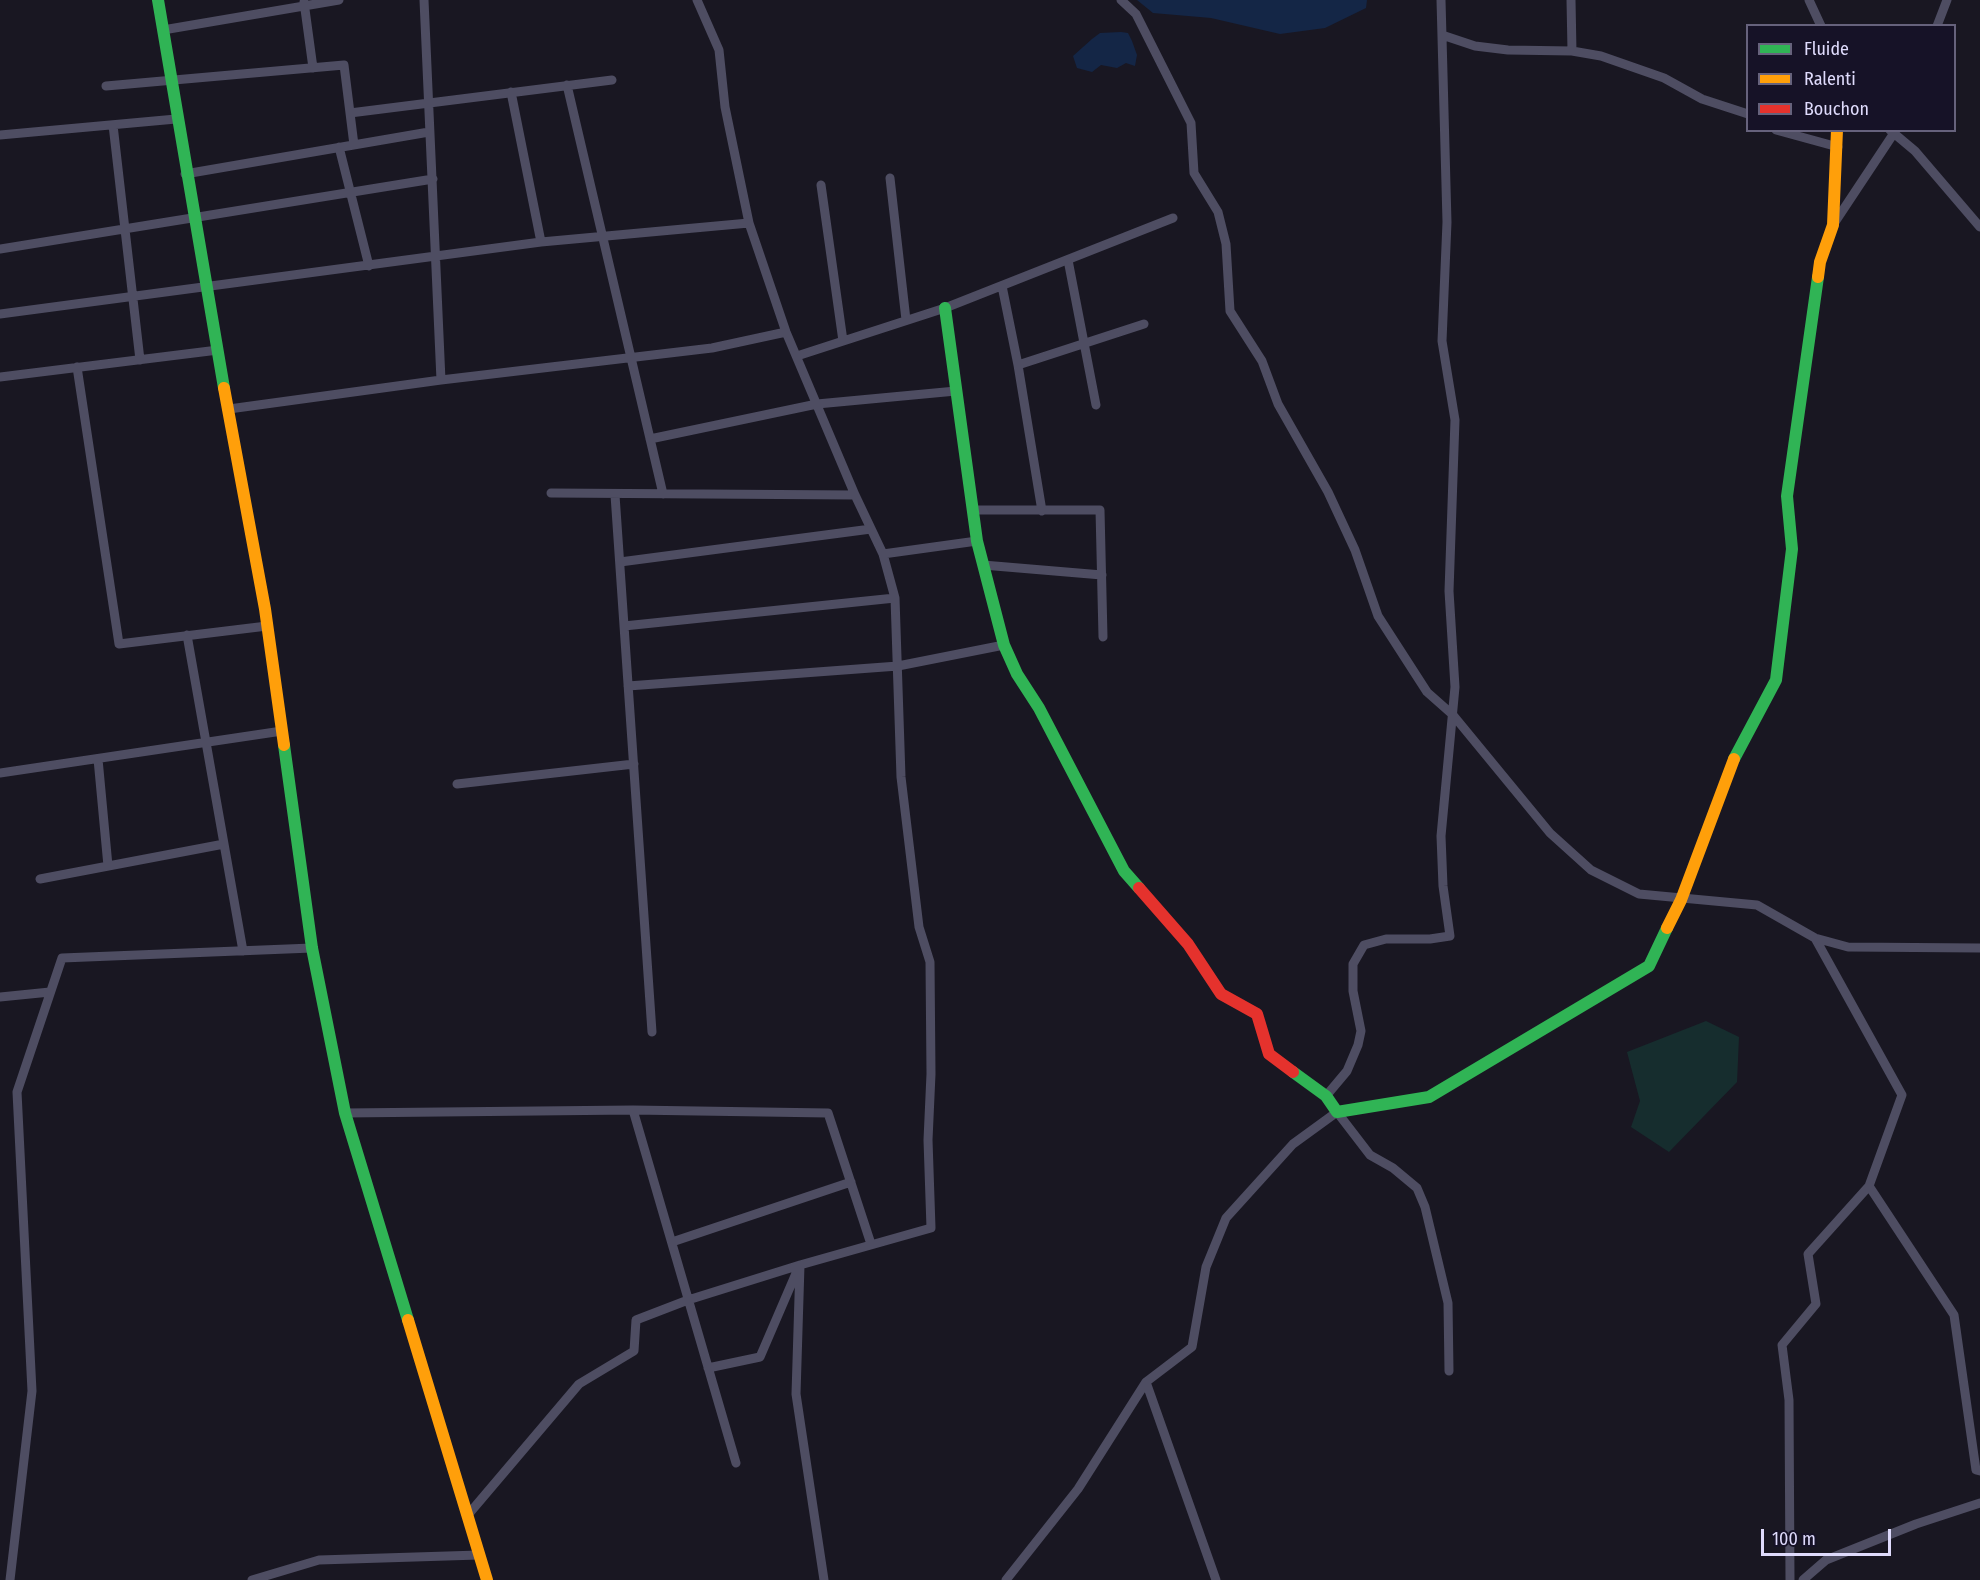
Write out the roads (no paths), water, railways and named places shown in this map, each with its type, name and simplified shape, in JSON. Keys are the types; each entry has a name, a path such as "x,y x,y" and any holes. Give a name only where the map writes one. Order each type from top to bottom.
{"street":[{"path":"158,0 193,218 267,626 312,948 345,1113 487,1580"},
{"path":"163,30 304,3 339,0"},
{"path":"424,0 441,380"},
{"path":"467,1516 579,1384 634,1351 636,1320 688,1300 800,1265 931,1228 928,1140 931,1074 930,962 919,927 901,777 895,598 883,554 855,495 786,332 749,223 725,106 719,50 697,0"},
{"path":"1121,0 1136,14 1191,123 1194,173 1218,212 1226,244 1230,311 1262,361 1278,404 1328,492 1355,550 1378,616 1427,692 1453,715 1550,833 1591,870 1639,894 1681,900 1757,905 1815,938 1848,947 1980,948"},
{"path":"1326,1096 1347,1071 1358,1045 1361,1030 1353,991 1353,964 1364,945 1386,939 1430,939 1450,936 1443,886 1441,836 1455,687 1449,591 1455,420 1442,341 1447,222 1441,0"},
{"path":"1571,0 1572,51"},
{"path":"1809,0 1820,24"},
{"path":"1938,24 1947,0"},
{"path":"304,3 313,68"},
{"path":"1442,35 1476,46 1508,50 1572,51 1601,56 1653,74 1702,99 1746,113"},
{"path":"106,86 344,65 354,145"},
{"path":"350,113 612,80"},
{"path":"567,86 663,494"},
{"path":"511,92 541,242"},
{"path":"0,135 176,119"},
{"path":"113,125 140,360"},
{"path":"186,174 429,132"},
{"path":"1783,132 1838,147"},
{"path":"1833,225 1837,132"},
{"path":"1006,1580 1078,1489 1146,1382 1192,1347 1206,1267 1226,1218 1293,1144 1337,1112 1429,1097 1649,966 1681,900 1732,763 1776,680 1792,549 1787,496 1820,262 1833,225 1893,132 1915,151 1980,227"},
{"path":"339,147 369,266"},
{"path":"890,178 906,321"},
{"path":"0,249 433,179"},
{"path":"821,185 843,341"},
{"path":"797,356 945,308 1173,218"},
{"path":"0,314 437,258 541,242 749,223"},
{"path":"1068,260 1096,405"},
{"path":"1002,286 1018,365 1042,511"},
{"path":"945,308 977,541 1004,645 1017,674 1039,708 1124,872 1188,944 1221,994 1257,1014 1269,1054 1326,1096 1370,1155 1393,1168 1417,1188 1425,1207 1448,1302 1449,1371"},
{"path":"1018,365 1144,324"},
{"path":"229,409 441,380 712,348 786,332"},
{"path":"0,376 218,350"},
{"path":"77,367 119,644 267,626"},
{"path":"650,439 817,404 956,392"},
{"path":"551,493 855,495"},
{"path":"615,495 652,1032"},
{"path":"973,510 1100,510 1103,637"},
{"path":"620,562 871,529"},
{"path":"883,554 977,541"},
{"path":"983,565 1102,575"},
{"path":"624,626 895,598"},
{"path":"187,635 243,951"},
{"path":"628,686 898,666 1004,645"},
{"path":"0,773 282,731"},
{"path":"98,759 108,866"},
{"path":"457,784 633,764"},
{"path":"40,879 224,844"},
{"path":"1790,1580 1789,1401 1782,1345 1816,1304 1808,1254 1869,1186 1902,1095 1815,938"},
{"path":"10,1580 32,1391 24,1192 17,1092 62,958 312,948"},
{"path":"0,997 50,992"},
{"path":"345,1113 633,1110 828,1113 871,1244"},
{"path":"633,1110 736,1463"},
{"path":"672,1242 851,1182"},
{"path":"1869,1186 1954,1315 1976,1470 1980,1471"},
{"path":"708,1368 760,1357 800,1265"},
{"path":"800,1265 796,1394 824,1580"},
{"path":"1146,1382 1216,1580"},
{"path":"1803,1580 1826,1560 1916,1524 1980,1503"},
{"path":"252,1580 319,1560 479,1555"}],"water":[{"path":"1137,0 1367,0 1366,8 1325,28 1280,34 1211,18 1153,13"},
{"path":"1100,33 1128,33 1132,41 1137,55 1135,66 1126,63 1117,68 1101,65 1092,72 1077,68 1073,56 1092,39"}]}
